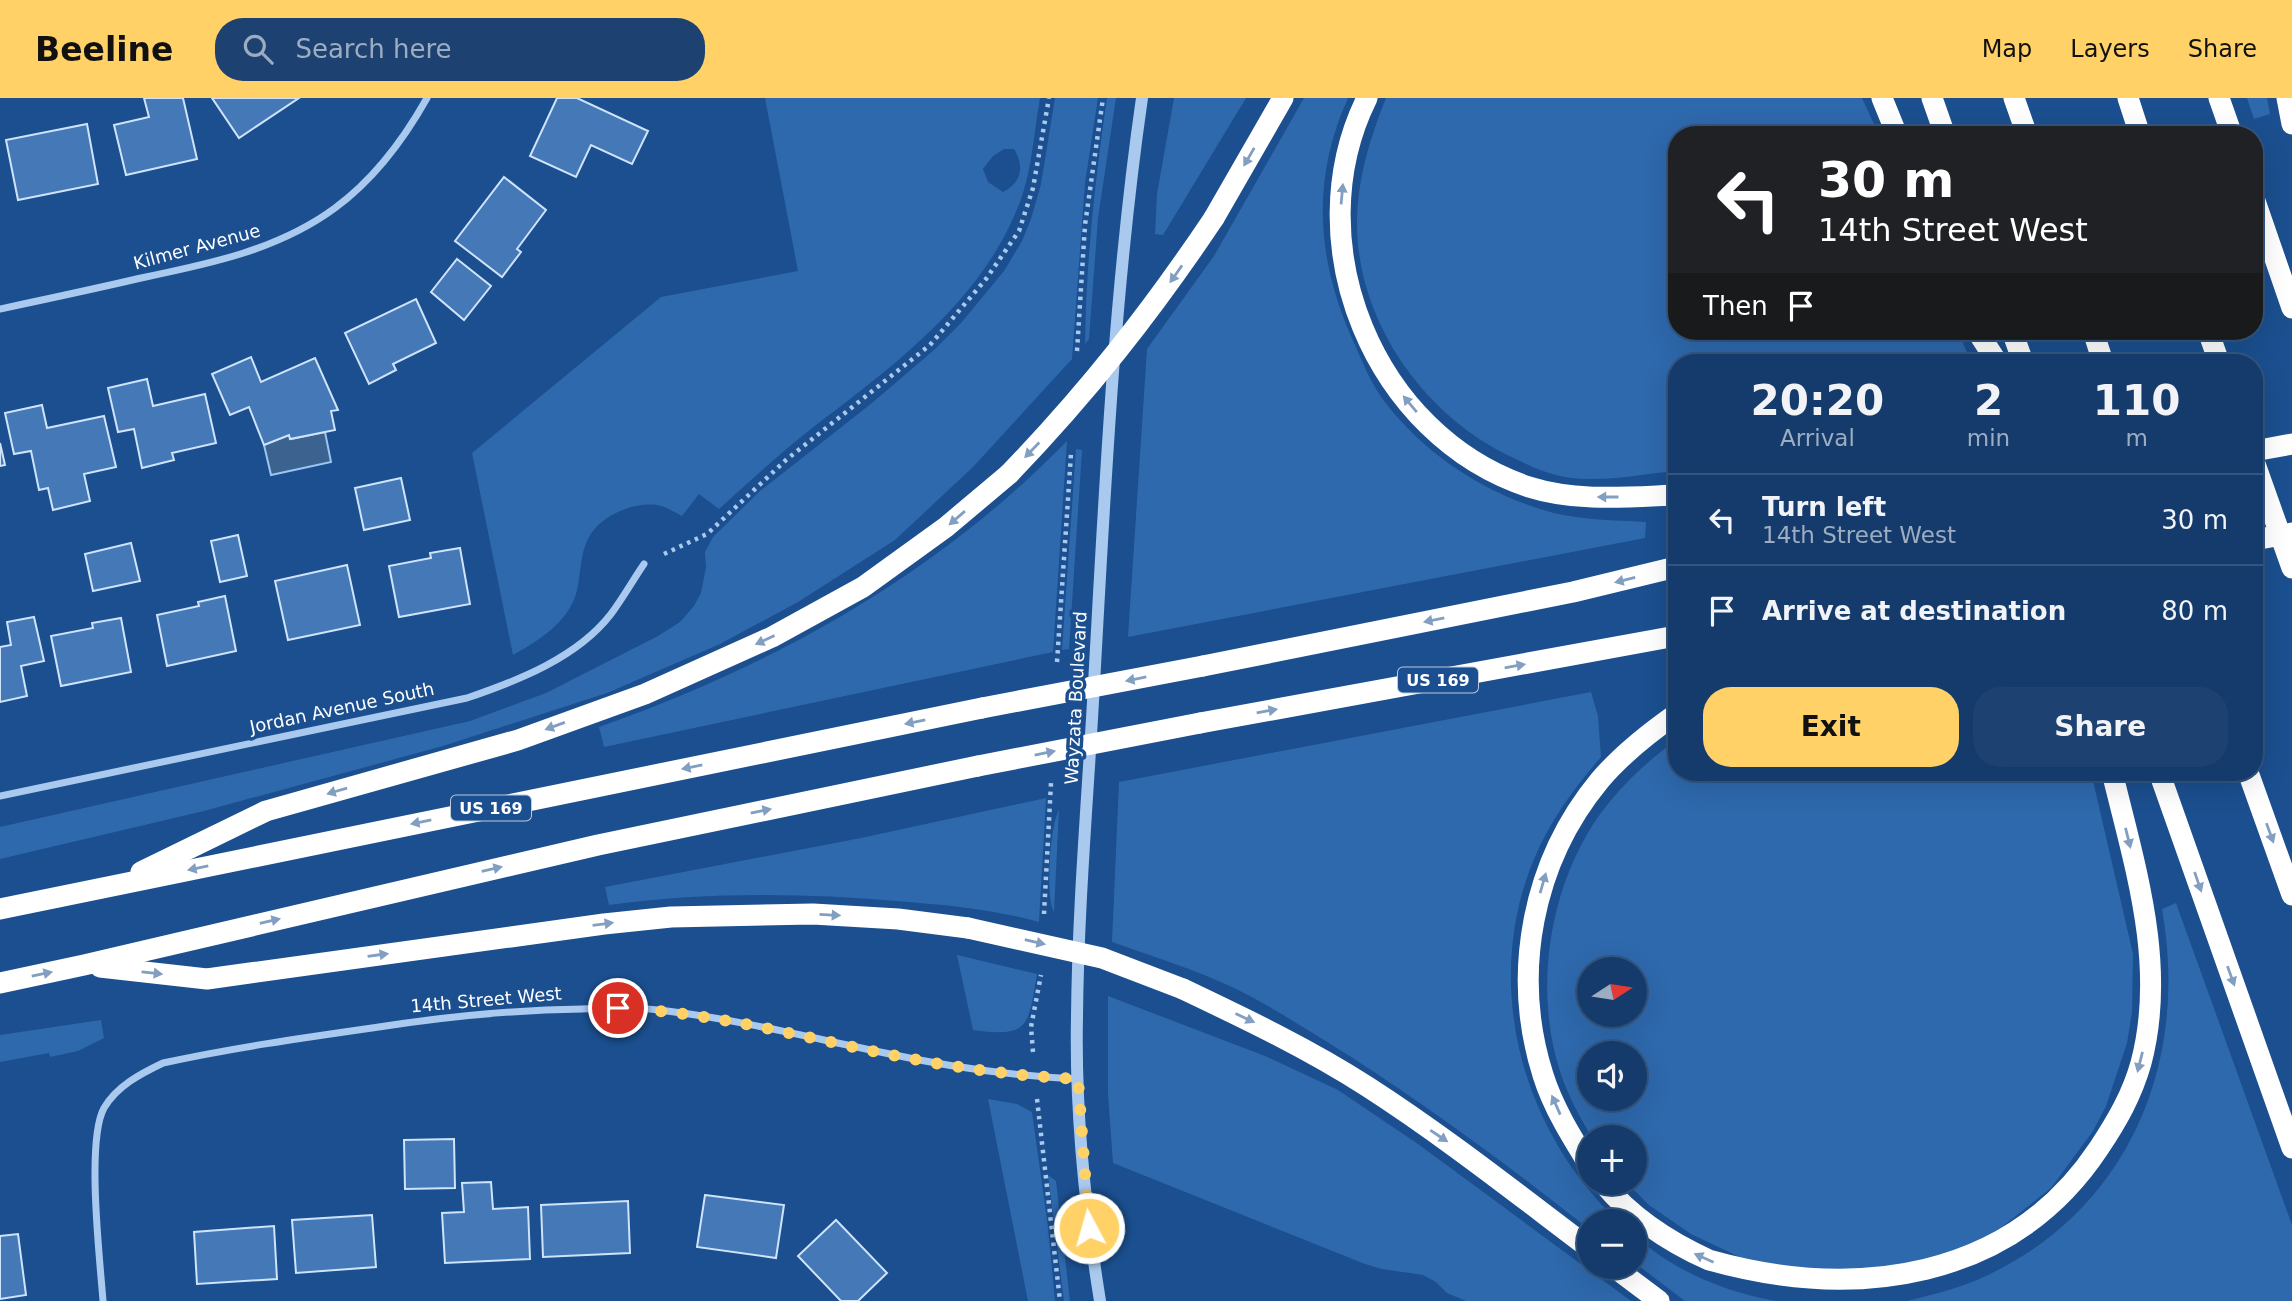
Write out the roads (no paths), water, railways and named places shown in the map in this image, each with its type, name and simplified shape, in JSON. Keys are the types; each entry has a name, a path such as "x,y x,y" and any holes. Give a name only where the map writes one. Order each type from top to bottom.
{"highway":[{"path":"112,886 266,811 518,740 645,694 772,637 863,587 946,527 1009,474 1064,417 1121,348 1178,272 1214,218 1283,98"},
{"path":"1367,98 1350,145 1343,179 1341,251 1350,293 1363,330 1383,370 1409,404 1434,430 1462,454 1494,472 1527,486 1562,496 1668,495"},
{"path":"1882,98 1893,126"},
{"path":"1932,98 1942,126"},
{"path":"2014,98 2024,126"},
{"path":"2128,98 2137,126"},
{"path":"2219,98 2229,126"},
{"path":"2287,98 2292,124"},
{"path":"2263,224 2292,308"},
{"path":"2263,449 2292,444"},
{"path":"2263,486 2292,568"},
{"path":"2263,538 2292,533"},
{"name":"US 169","path":"0,909 982,708 1573,592 1668,569"},
{"name":"US 169","path":"0,983 598,845 978,766 1668,637"},
{"path":"1577,1144 1558,1111 1535,1045 1528,971 1536,908 1545,875 1577,812 1601,780 1625,755 1668,720"},
{"path":"1613,1195 1664,1238 1728,1269 1796,1287 1839,1291 1872,1290 1907,1283 1975,1260 2035,1222 2059,1201 2086,1168 2128,1102 2141,1063 2149,1020 2152,981 2149,936 2114,781"},
{"path":"2162,781 2292,1148"},
{"path":"2251,781 2292,895"},
{"path":"85,965 207,979 604,924 711,915 813,914 898,919 968,928 1102,958 1183,989 1276,1033 1367,1087 1452,1145 1577,1239"},
{"path":"1630,1279 1659,1301"}],"street":[{"name":"Kilmer Avenue","path":"0,309 241,255 300,229 336,208 366,180 391,152 426,98"},
{"name":"Wayzata Boulevard","path":"1100,1301 1091,1250 1083,1163 1077,1018 1110,410 1128,206 1142,98"},
{"name":"Jordan Avenue South","path":"0,796 467,698 500,687 552,661 588,638 610,615 644,564"},
{"name":"14th Street West","path":"103,1301 95,1174 97,1135 103,1109 119,1089 141,1073 163,1063 443,1017 618,1008 665,1010 771,1028 969,1069 1078,1079"}]}
